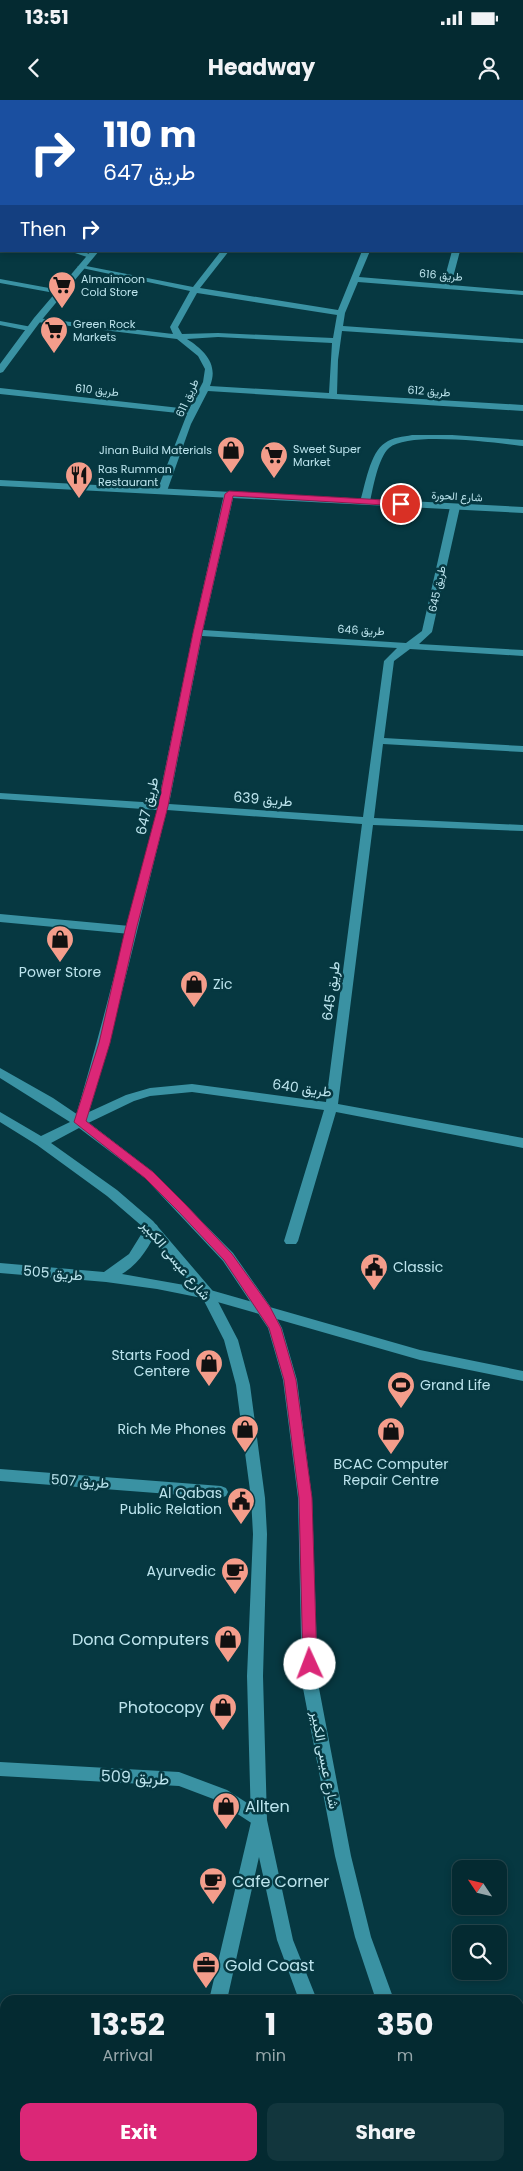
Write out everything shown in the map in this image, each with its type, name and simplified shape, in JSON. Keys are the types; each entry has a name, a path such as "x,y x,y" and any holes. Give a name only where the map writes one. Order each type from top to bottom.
{"street":[{"path":"79,252 92,254"},
{"path":"178,336 174,326 195,290 224,252"},
{"path":"333,396 341,313 366,252"},
{"path":"446,287 456,252"},
{"path":"0,370 29,329 92,254"},
{"path":"81,267 195,290 341,313"},
{"name":"طريق 616","path":"356,279 523,293"},
{"path":"0,281 60,292"},
{"path":"37,320 178,336 218,335 337,341"},
{"path":"0,323 29,329"},
{"path":"340,328 523,341"},
{"name":"طريق 611","path":"162,491 192,412 205,388 209,371 204,356 198,349 178,336"},
{"name":"طريق 612","path":"205,388 523,408"},
{"name":"طريق 610","path":"0,391 192,412"},
{"path":"365,502 382,451 386,446 400,438 421,437 523,443"},
{"name":"شارع الحورة","path":"0,483 523,510"},
{"name":"طريق 647","path":"80,1122 104,1043 130,930 163,806 198,633 229,494"},
{"name":"طريق 645","path":"291,1241 331,1107 389,661 400,649 424,637 428,632 455,507"},
{"name":"طريق 646","path":"198,633 523,653"},
{"path":"379,740 523,749"},
{"name":"طريق 639","path":"0,796 369,822 523,828"},
{"path":"0,918 130,930"},
{"name":"شارع عيسى الكبير","path":"0,1072 80,1122 149,1175 228,1257 265,1310 275,1328 290,1380 305,1498 310,1683 343,1856 363,1937 383,1995"},
{"name":"طريق 640","path":"41,1142 130,1098 171,1088 192,1088 331,1107 523,1143"},
{"name":"شارع عيسى الكبير","path":"0,1116 41,1142 112,1193 152,1228 207,1294 231,1340 243,1385 258,1498 260,1534 255,1676 259,1820 286,1940 306,1995"},
{"path":"106,1277 123,1268 137,1256 152,1228"},
{"name":"طريق 505","path":"0,1268 106,1277 157,1284 207,1294 420,1355 523,1376"},
{"name":"طريق 507","path":"0,1475 221,1492"},
{"name":"طريق 509","path":"0,1769 179,1779 201,1785 222,1794 259,1820"},
{"path":"219,1995 259,1820"}],"place":[{"name":"Almaimoon Cold Store","path":"62,309"},
{"name":"Green Rock Markets","path":"54,354"},
{"name":"Jinan Build Materials","path":"231,474"},
{"name":"Sweet Super Market","path":"274,479"},
{"name":"Ras Rumman Restaurant","path":"79,499"},
{"name":"Power Store","path":"60,963"},
{"name":"Zic","path":"194,1008"},
{"name":"Classic","path":"374,1291"},
{"name":"Starts Food Centere","path":"209,1387"},
{"name":"Grand Life","path":"401,1409"},
{"name":"Rich Me Phones","path":"245,1453"},
{"name":"BCAC Computer Repair Centre","path":"391,1455"},
{"name":"Al Qabas Public Relation","path":"241,1525"},
{"name":"Ayurvedic","path":"235,1595"},
{"name":"Dona Computers","path":"228,1663"},
{"name":"Photocopy","path":"223,1731"},
{"name":"Allten","path":"226,1830"},
{"name":"Cafe Corner","path":"213,1905"},
{"name":"Gold Coast","path":"206,1989"}],"route":[{"path":"310,1664 305,1498 290,1380 275,1328 265,1310 228,1257 182,1208 149,1175 80,1122 104,1043 130,930 163,806 198,633 229,494 401,504"}]}
